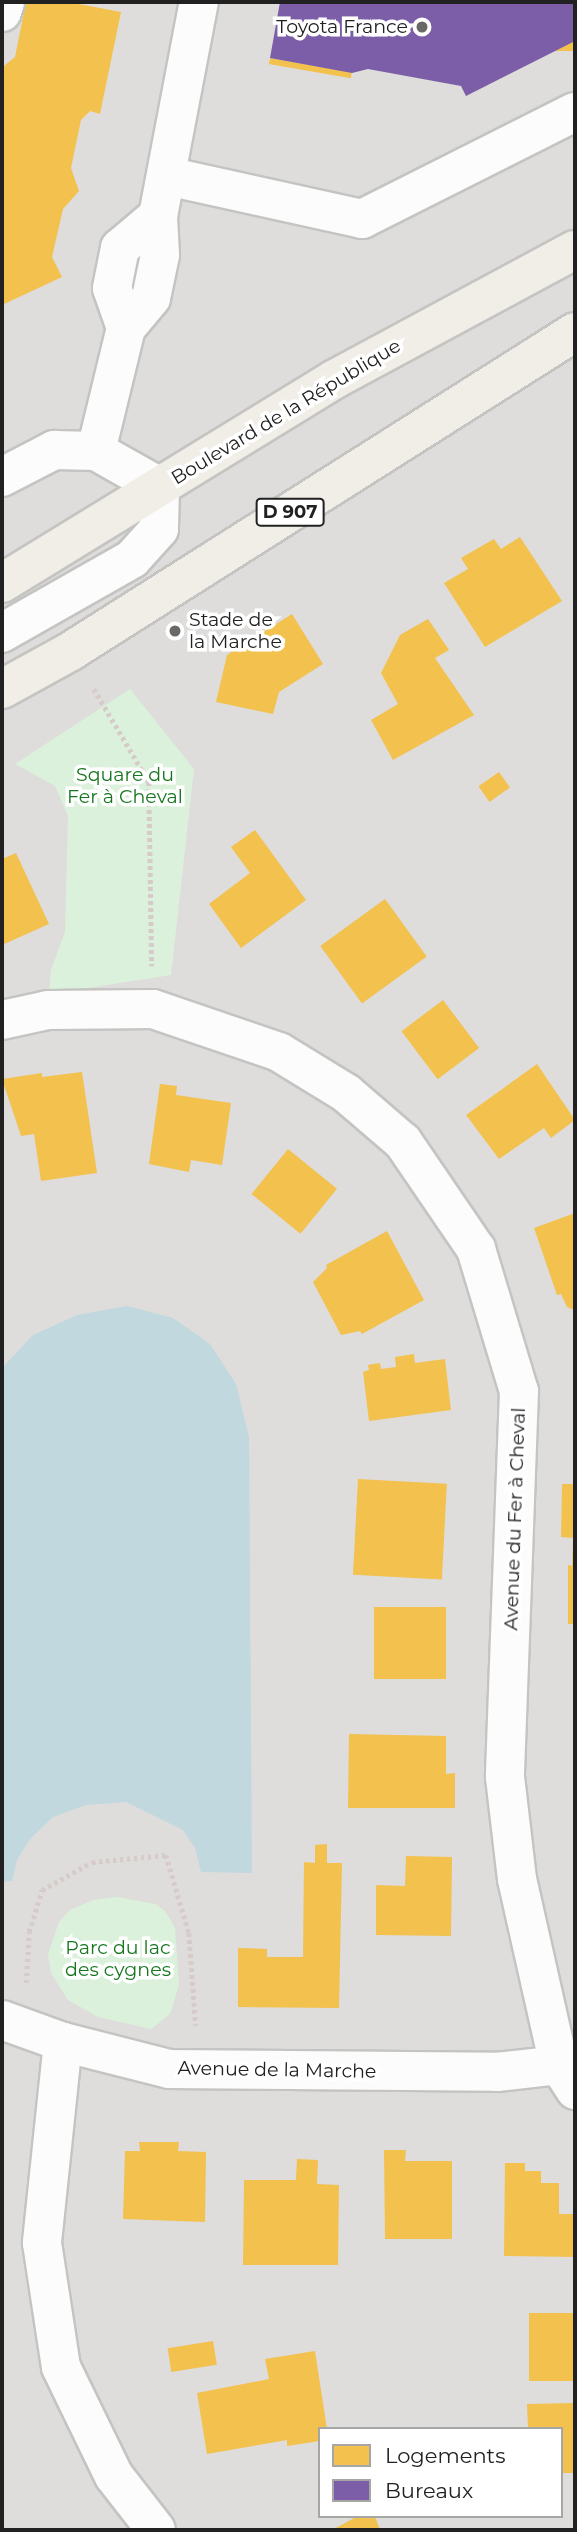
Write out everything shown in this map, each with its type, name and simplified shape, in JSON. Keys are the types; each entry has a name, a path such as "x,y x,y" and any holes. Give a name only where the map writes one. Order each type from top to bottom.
{"main road":[{"name":"Boulevard de la République","path":"2,583 335,379 575,250"},
{"name":"D 907","path":"2,689 71,651 575,332"}],"street":[{"path":"2,12 5,2"},
{"path":"96,451 126,328 151,298 160,255 158,216 199,2"},
{"path":"167,177 362,219 575,112"},
{"path":"2,477 54,450 96,451 160,487 159,529 132,559 2,633"},
{"name":"Avenue du Fer à Cheval","path":"2,1020 48,1010 153,1009 279,1052 346,1093 403,1142 476,1248 519,1391 505,1777 517,1879 567,2078"},
{"name":"Avenue de la Marche","path":"13,2024 63,2042 169,2069 497,2072 567,2078"},
{"path":"63,2042 41,2243 61,2367 114,2476 156,2530"}],"path":[{"path":"71,651 149,782 153,1009"},
{"path":"13,2024 29,1931 42,1890 92,1862 166,1855 189,1933 199,2069"}],"shaded area":[{"path":"2,2 575,2 575,2530 2,2530"}],"green space":[{"name":"Square du Fer à Cheval","path":"130,689 194,769 171,975 49,994 51,970 65,932 68,816 55,786 15,764"},
{"name":"Parc du lac des cygnes","path":"117,1897 155,1904 165,1911 175,1928 179,1985 170,2014 151,2029 98,2017 68,2000 51,1973 48,1954 59,1922 70,1910 93,1900"}],"water":[{"path":"127,1306 173,1318 210,1344 236,1384 249,1437 252,1873 201,1872 195,1848 183,1830 126,1802 86,1805 53,1817 30,1839 17,1860 12,1881 2,1882 2,1368 33,1335 77,1315"}],"building: Logements":[{"path":"26,2 68,2 121,12 100,114 90,111 81,120 71,168 79,191 63,209 52,257 62,277 2,305 2,78 4,66 15,57"},
{"path":"453,41 575,41 575,51 453,51"},
{"path":"270,58 352,72 351,78 269,64"},
{"path":"520,537 562,601 485,647 444,583 468,569 461,558 494,539 501,549"},
{"path":"292,614 323,664 279,692 273,714 216,702 227,655"},
{"path":"428,619 449,650 435,658 474,715 393,760 371,720 398,704 381,673 400,635"},
{"path":"499,772 510,788 489,802 479,786"},
{"path":"255,830 306,900 241,948 209,904 250,873 231,847"},
{"path":"16,853 49,924 2,945 2,859"},
{"path":"385,899 427,956 362,1003 320,946"},
{"path":"443,1000 479,1048 438,1079 401,1031"},
{"path":"537,1064 575,1120 551,1138 544,1128 499,1159 466,1115"},
{"path":"82,1072 97,1173 41,1181 34,1134 21,1136 2,1079 42,1073 42,1077"},
{"path":"160,1084 177,1086 176,1095 231,1103 222,1165 191,1160 189,1172 149,1164"},
{"path":"288,1149 337,1189 300,1234 251,1194"},
{"path":"575,1213 574,1310 567,1307 561,1294 557,1295 534,1228"},
{"path":"387,1231 424,1300 362,1334 360,1331 341,1335 313,1282 327,1268 326,1265"},
{"path":"414,1354 415,1363 445,1359 451,1410 369,1421 363,1372 369,1370 368,1365 380,1363 381,1369 396,1367 395,1357"},
{"path":"358,1479 447,1484 442,1580 353,1575"},
{"path":"562,1484 575,1484 575,1624 568,1624 568,1565 572,1566 573,1538 561,1537"},
{"path":"374,1607 446,1607 446,1679 374,1679"},
{"path":"349,1734 446,1736 446,1774 455,1773 455,1808 348,1808"},
{"path":"327,1844 327,1863 342,1863 339,2008 238,2007 238,1948 267,1949 267,1957 303,1957 304,1862 315,1863 315,1845"},
{"path":"406,1856 452,1857 451,1936 376,1935 376,1885 405,1886"},
{"path":"139,2142 179,2142 178,2151 206,2152 205,2222 123,2219 125,2151 140,2151"},
{"path":"384,2150 406,2150 405,2161 452,2161 452,2239 385,2239"},
{"path":"297,2159 318,2160 317,2184 339,2185 338,2265 243,2265 244,2180 296,2180"},
{"path":"505,2163 525,2163 525,2171 541,2171 541,2183 559,2183 559,2214 575,2214 575,2257 504,2256"},
{"path":"529,2313 575,2313 575,2381 529,2381"},
{"path":"213,2341 217,2365 171,2372 168,2348"},
{"path":"315,2351 327,2427 318,2427 318,2441 287,2446 287,2440 207,2454 197,2393 269,2379 265,2359"},
{"path":"575,2403 575,2473 563,2473 563,2427 528,2427 527,2404"},
{"path":"354,2518 376,2518 380,2530 332,2530"}],"building: Bureaux":[{"path":"280,2 575,2 575,41 466,96 461,86 368,69 352,73 270,58"}],"place":[{"name":"Toyota France","path":"422,27"},
{"name":"Stade de la Marche","path":"175,631"}]}
